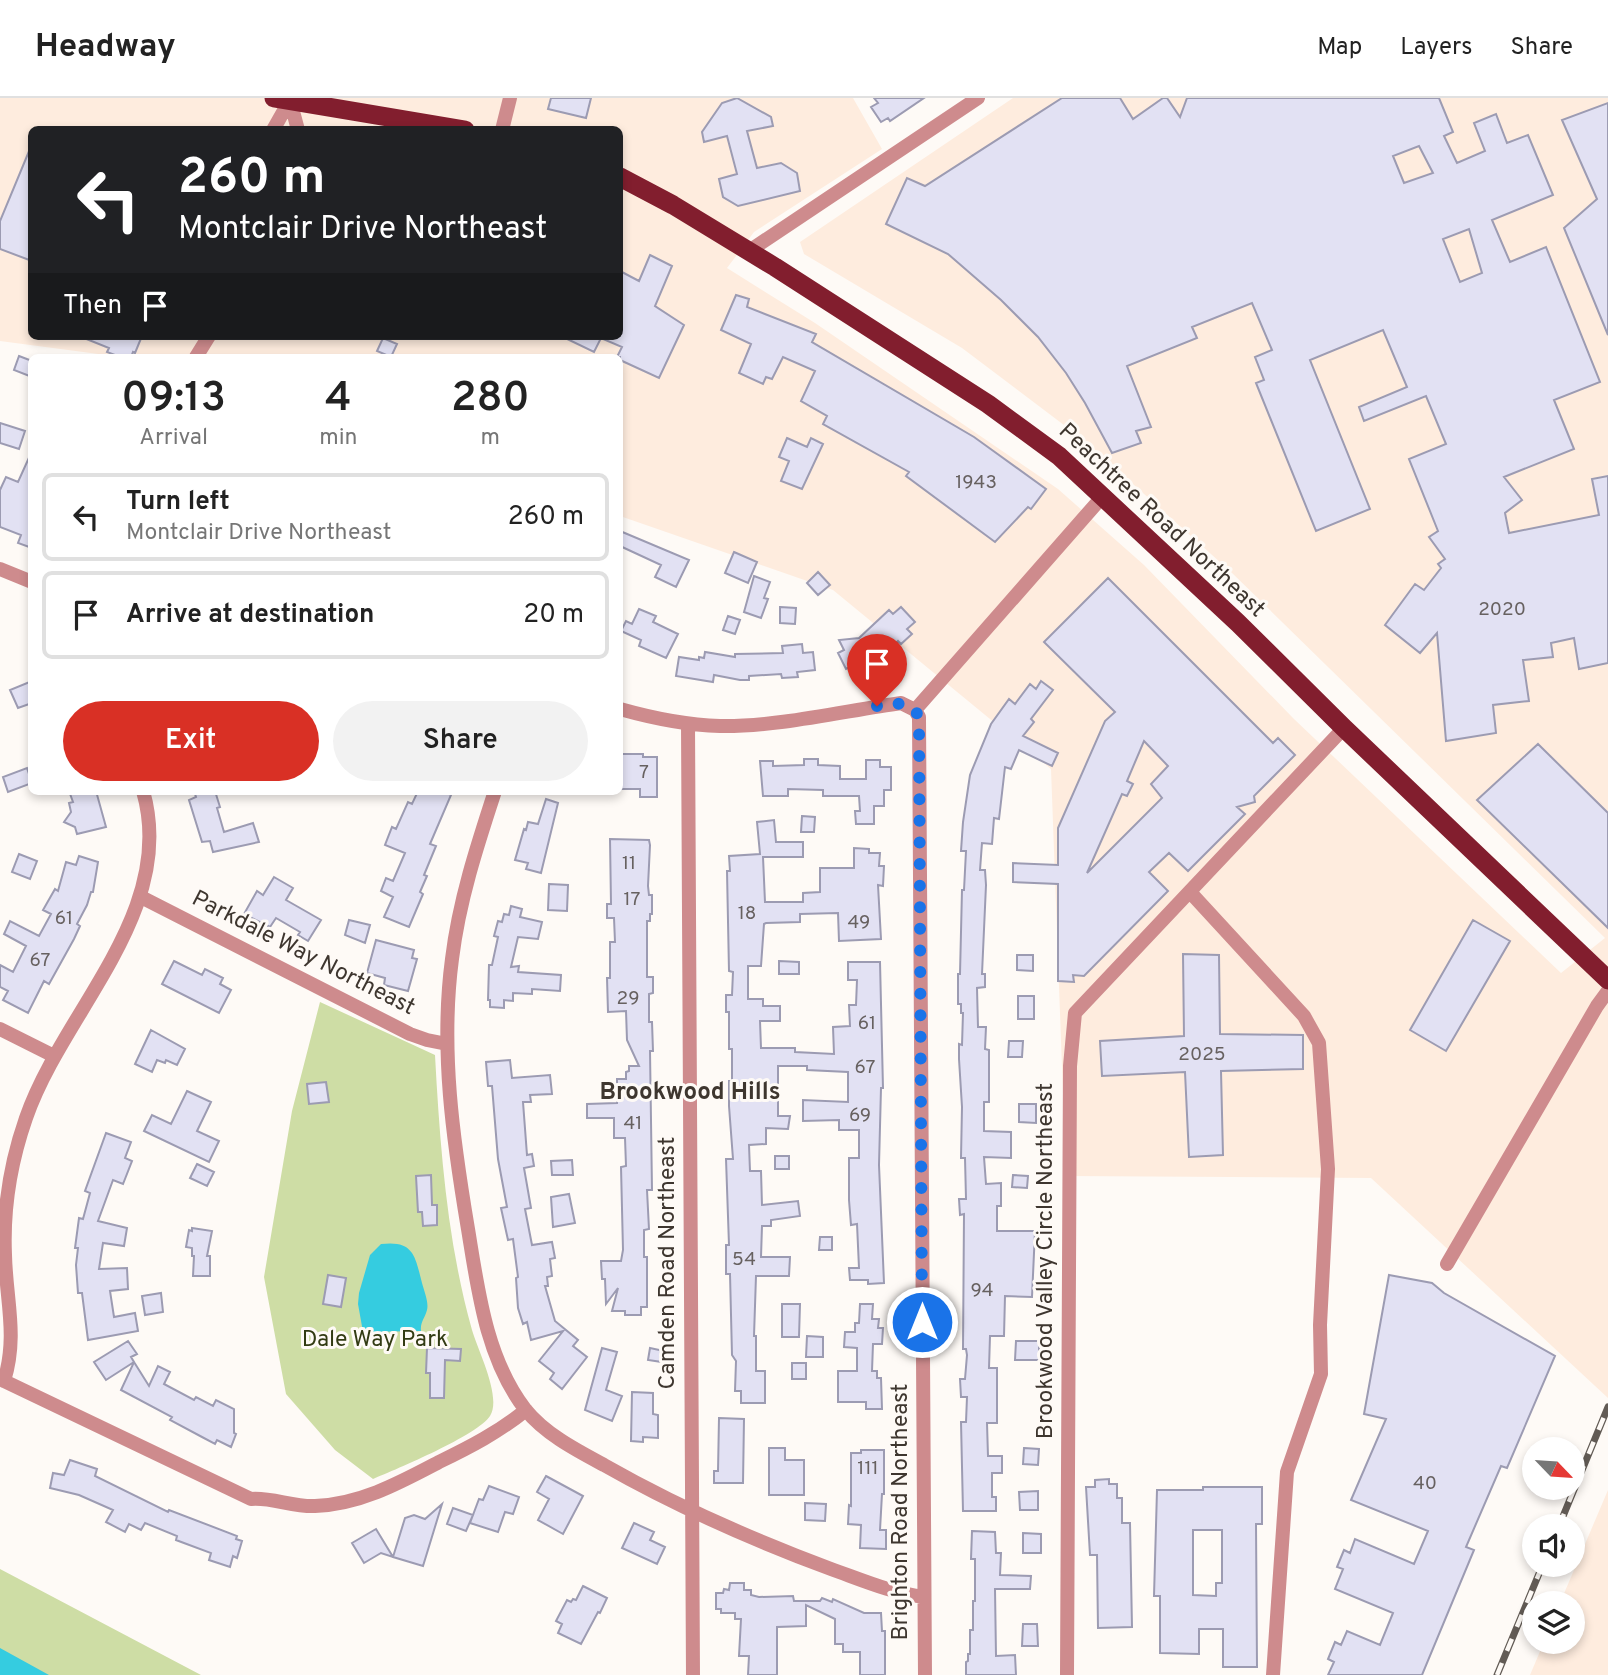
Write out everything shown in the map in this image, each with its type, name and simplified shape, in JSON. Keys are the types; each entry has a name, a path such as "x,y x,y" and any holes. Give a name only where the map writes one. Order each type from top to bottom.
{"highway":[{"path":"282,99 442,126"},
{"name":"Peachtree Road Northeast","path":"623,179 749,251 988,404 1059,456 1238,623 1608,980"}],"street":[{"path":"503,126 510,98"},
{"path":"749,251 978,98"},
{"path":"273,126 282,99"},
{"path":"282,99 296,126"},
{"path":"623,710 688,724 722,726 757,724 901,703 915,710 1104,496"},
{"path":"0,569 28,580"},
{"name":"Brighton Road Northeast","path":"915,710 919,717 925,1675"},
{"name":"Camden Road Northeast","path":"688,724 693,1675"},
{"name":"Brookwood Valley Circle Northeast","path":"1067,1675 1070,1066 1075,1013 1344,728"},
{"path":"144,795 149,820 149,847 141,897 125,935 54,1056 26,1119 9,1185 5,1254 12,1341 10,1362 2,1380 251,1499 287,1505 341,1504 366,1497 489,1437 526,1410"},
{"path":"494,795 464,888 457,925 451,962 447,1044 457,1165 478,1291 500,1366 511,1388 526,1410 566,1444 692,1511 808,1560 900,1594 924,1597"},
{"path":"1190,892 1304,1016 1319,1043 1328,1169 1320,1325 1321,1374 1287,1472 1273,1675"},
{"name":"Parkdale Way Northeast","path":"141,897 410,1034 447,1044"},
{"path":"1447,1264 1608,991"},
{"path":"0,1029 54,1056"}],"shaded area":[{"path":"0,98 853,98 882,149 754,232 727,268 815,323 1058,489 1144,565 1294,719 1561,973 1605,938 1231,572 1085,441 962,348 804,254 800,242 1013,98 1608,98 1608,1398 1371,1178 1066,1176 1051,769 833,590 623,517 623,354 98,354 0,341"},
{"path":"1608,1490 1608,1675 1530,1675 1539,1654 1585,1654 1585,1591 1565,1591 1571,1577 1585,1577 1585,1544"}],"green space":[{"name":"Dale Way Park","path":"320,1002 435,1055 442,1159 456,1262 472,1330 488,1374 493,1398 490,1416 483,1424 436,1451 373,1479 335,1450 286,1394 264,1277 292,1111"},
{"path":"0,1569 201,1675 0,1675"}],"water":[{"path":"392,1243 407,1247 415,1258 427,1304 421,1331 363,1332 358,1304 359,1293 370,1255 381,1244"},
{"path":"0,1648 49,1675 0,1675"}],"building":[{"path":"551,98 591,98 586,118 548,109"},
{"path":"737,98 771,117 773,126 747,131 757,168 781,163 797,173 800,191 738,206 723,197 719,179 737,174 727,136 704,142 702,132 722,103"},
{"path":"874,98 924,98 890,121 888,118 881,122 871,107 878,103"},
{"path":"1062,98 1120,98 1133,119 1163,98 1167,98 1180,117 1187,98 1439,98 1453,132 1444,136 1457,163 1485,151 1474,123 1496,114 1507,143 1528,135 1553,195 1492,220 1510,262 1546,247 1600,382 1554,400 1574,449 1504,477 1522,500 1505,513 1509,533 1599,515 1592,479 1608,476 1608,663 1579,669 1574,638 1551,643 1553,657 1523,660 1529,701 1493,705 1496,733 1446,741 1437,633 1420,653 1385,625 1415,584 1424,590 1441,568 1438,564 1445,559 1429,537 1438,531 1409,459 1446,444 1426,396 1364,421 1359,407 1407,387 1383,330 1310,360 1370,509 1316,531 1256,383 1264,380 1255,357 1272,350 1252,303 1192,327 1197,338 1127,366 1151,427 1136,431 1141,443 1112,453 1066,373 1038,337 1001,300 948,254 886,224 907,178 925,186","holes":["1419,146 1433,173 1404,183 1393,156","1469,229 1482,273 1460,282 1443,239"]},
{"path":"1608,103 1608,335 1564,228 1597,199 1562,120"},
{"path":"28,154 28,260 0,249 0,221"},
{"path":"650,255 672,266 655,306 684,325 659,378 623,361 623,354 618,354 622,347 606,340 623,340 623,273 639,281"},
{"path":"736,295 749,299 747,307 816,334 812,342 974,437 1046,489 1031,509 1028,507 995,542 906,476 909,472 823,424 827,416 801,401 815,371 783,357 772,379 766,377 763,384 739,373 751,344 721,330"},
{"path":"89,340 140,340 132,354 112,354 107,352 109,348"},
{"path":"382,340 397,344 392,354 377,351"},
{"path":"569,340 600,340 594,352"},
{"path":"19,356 28,359 28,375 14,370"},
{"path":"0,423 25,431 19,449 0,443"},
{"path":"787,438 807,447 811,438 823,444 802,489 781,481 789,461 779,457"},
{"path":"28,460 28,547 18,543 21,535 0,527 0,490 6,477 18,482"},
{"path":"623,532 689,560 676,587 655,577 661,565 623,547"},
{"path":"734,552 757,562 748,583 725,573"},
{"path":"818,572 830,585 818,595 807,583"},
{"path":"754,576 770,582 764,598 768,599 761,618 744,612"},
{"path":"1108,578 1273,743 1278,738 1295,755 1254,796 1255,802 1237,807 1245,814 1188,871 1169,853 1149,872 1168,891 1084,976 1073,975 1074,982 1058,981 1058,884 1013,882 1013,863 1058,865 1058,828 1105,721 1115,712 1044,642","holes":["1144,741 1168,766 1151,784 1162,798 1087,873 1122,794 1127,796 1133,784 1127,781"]},
{"path":"780,607 796,608 795,624 780,623"},
{"path":"901,607 915,622 907,629 912,634 901,644 898,641 892,647 846,669 838,653 844,650 839,640 859,638 889,610 893,614"},
{"path":"639,609 656,616 653,622 678,634 666,658 639,646 641,640 623,632 626,621 632,624"},
{"path":"728,616 740,620 735,634 723,630"},
{"path":"802,644 803,653 813,652 815,670 797,672 798,677 782,678 781,674 749,676 749,680 740,680 714,675 713,682 676,676 679,657 699,660 699,657 704,658 705,652 735,657 735,654 783,653 782,646"},
{"path":"1041,681 1053,690 1031,719 1034,722 1023,736 1058,753 1052,766 1019,750 1011,769 1005,767 999,819 994,818 992,844 982,843 980,870 985,870 986,885 982,974 985,974 985,987 977,988 978,1027 986,1027 985,1049 989,1050 989,1102 984,1102 984,1131 1011,1132 1011,1158 984,1157 986,1184 1001,1183 997,1231 1035,1231 1032,1297 1005,1296 1004,1336 990,1336 989,1368 997,1368 997,1423 987,1423 988,1456 1002,1456 1002,1473 992,1473 992,1497 996,1497 996,1511 963,1511 961,1422 966,1422 967,1397 961,1397 960,1379 965,1379 967,1355 966,1349 963,1349 964,1214 960,1215 959,1199 966,1199 965,1158 961,1158 959,1059 963,1013 961,1004 958,1004 958,974 966,851 961,851 963,822 970,775 991,724 1009,699 1015,704 1030,684 1036,689"},
{"path":"28,683 28,704 18,708 10,690"},
{"path":"1538,744 1608,813 1608,928 1477,800"},
{"path":"623,754 657,757 657,797 640,797 640,789 623,789"},
{"path":"804,759 818,759 818,765 840,766 840,779 866,779 866,760 880,760 880,767 891,767 891,790 884,790 884,806 874,806 874,824 856,824 855,811 860,811 859,796 823,796 823,790 788,789 788,796 763,796 760,761 773,761 773,766 804,765"},
{"path":"27,768 28,784 8,792 3,777"},
{"path":"70,795 97,795 106,827 77,834 75,827 64,822 71,812 69,803 73,802"},
{"path":"195,795 216,795 224,832 253,823 259,842 213,852 210,841 202,842 189,800"},
{"path":"416,795 451,795 430,844 436,846 424,875 427,876 420,892 423,894 409,927 384,917 393,897 381,891 386,878 393,881 405,853 385,845 392,827 396,829 408,802 412,804"},
{"path":"546,799 558,803 541,873 526,869 528,863 515,860 524,829 526,830 528,822 538,824"},
{"path":"802,816 815,817 814,832 801,832"},
{"path":"774,820 776,842 803,842 803,857 763,857 765,902 803,902 803,893 820,892 820,868 854,868 854,848 880,853 879,866 884,866 883,886 878,885 881,939 839,941 838,913 800,914 800,922 766,923 761,966 748,966 748,999 763,999 763,1006 780,1006 780,1021 760,1021 761,1048 795,1048 795,1052 834,1054 833,1027 850,1026 849,1005 856,1005 857,980 848,980 848,962 880,962 883,1088 879,1165 884,1283 868,1284 868,1280 850,1280 849,1268 859,1268 857,1224 851,1225 849,1158 859,1158 859,1130 839,1130 839,1120 803,1121 803,1100 848,1102 848,1072 807,1070 807,1066 778,1066 778,1116 790,1116 788,1129 766,1128 766,1144 749,1145 750,1171 761,1171 762,1205 798,1201 800,1216 771,1220 771,1226 762,1226 761,1257 790,1257 789,1276 756,1276 756,1371 765,1371 765,1403 741,1403 741,1391 735,1391 736,1361 732,1355 730,1274 726,1274 726,1245 729,1245 726,1159 733,1159 729,1106 732,1049 729,1049 729,1012 726,1012 726,995 732,995 733,972 729,971 727,871 730,871 729,856 760,854 757,822"},
{"path":"610,839 649,840 650,845 648,886 649,895 652,895 652,914 650,921 647,921 647,977 653,977 653,993 649,994 653,1051 650,1051 652,1190 647,1190 649,1229 644,1230 647,1307 641,1307 641,1315 625,1315 625,1311 612,1311 618,1288 606,1304 605,1279 602,1279 601,1261 621,1261 623,1250 621,1167 626,1166 625,1138 614,1138 614,1118 587,1118 587,1104 617,1103 617,1079 626,1079 629,1066 639,1066 627,1040 626,1011 608,1012 610,942 615,942 614,918 607,918 607,904 611,904"},
{"path":"19,854 37,861 30,879 12,872"},
{"path":"79,856 98,862 93,892 77,924 80,926 74,939 49,984 44,981 28,1013 3,1000 8,991 0,987 0,965 13,972 26,946 4,934 10,921 39,936 51,914 43,910 55,889 58,891 66,862 76,865"},
{"path":"274,877 293,888 286,900 321,920 308,941 298,935 300,932 276,918 270,927 244,914 257,891 263,895"},
{"path":"549,884 568,885 567,911 548,910"},
{"path":"511,906 522,909 520,917 542,922 538,939 518,937 511,967 519,966 518,972 561,975 560,991 532,989 532,994 513,993 513,1001 504,1000 504,1008 490,1007 489,965 492,965 498,937 494,936 498,921 502,922 504,914 509,915"},
{"path":"349,920 370,925 365,943 345,935"},
{"path":"1473,920 1510,941 1446,1051 1410,1030"},
{"path":"376,940 414,950 412,958 417,959 408,991 384,985 385,978 367,973"},
{"path":"1183,954 1219,955 1220,1034 1303,1035 1303,1069 1221,1071 1223,1155 1189,1157 1185,1072 1102,1076 1100,1041 1184,1036"},
{"path":"1017,955 1033,955 1033,971 1017,970"},
{"path":"174,961 202,975 205,969 223,978 220,984 231,990 219,1013 162,984"},
{"path":"779,961 799,962 799,974 779,974"},
{"path":"1018,996 1034,996 1034,1019 1018,1019"},
{"path":"151,1030 185,1049 177,1065 166,1060 165,1063 157,1060 152,1072 135,1064"},
{"path":"1009,1041 1023,1041 1022,1057 1008,1057"},
{"path":"510,1060 512,1078 550,1075 552,1094 530,1095 531,1102 523,1102 527,1155 532,1154 534,1166 524,1168 531,1208 525,1209 532,1245 552,1242 555,1258 550,1259 552,1276 547,1277 548,1286 545,1286 555,1321 578,1340 573,1346 587,1357 562,1389 550,1379 554,1373 539,1361 563,1331 531,1340 527,1322 523,1324 518,1308 518,1277 513,1239 508,1240 501,1208 507,1207 498,1159 492,1086 488,1086 486,1062"},
{"path":"326,1082 329,1102 309,1104 307,1084"},
{"path":"187,1091 211,1102 197,1131 219,1141 209,1162 144,1131 152,1115 171,1124"},
{"path":"1019,1104 1036,1104 1036,1123 1019,1122"},
{"path":"106,1133 131,1142 125,1158 132,1161 123,1184 113,1180 98,1221 127,1228 124,1246 103,1243 99,1269 127,1268 128,1289 110,1291 114,1317 135,1313 138,1331 88,1340 82,1293 78,1293 78,1248 75,1248 79,1218 83,1219 90,1193 85,1191"},
{"path":"775,1156 789,1156 789,1169 775,1169"},
{"path":"572,1160 573,1175 552,1175 551,1161"},
{"path":"197,1164 214,1172 207,1186 190,1178"},
{"path":"431,1175 432,1205 437,1205 437,1225 423,1226 422,1212 418,1212 416,1176"},
{"path":"1013,1175 1028,1176 1027,1188 1012,1187"},
{"path":"569,1194 575,1223 553,1227 551,1197"},
{"path":"192,1228 212,1231 207,1256 210,1256 210,1276 193,1276 194,1256 192,1248 186,1247 189,1230 192,1231"},
{"path":"820,1237 832,1237 832,1250 819,1250"},
{"path":"328,1275 346,1278 341,1307 323,1304"},
{"path":"1389,1275 1432,1283 1444,1293 1555,1356 1507,1468 1501,1466 1466,1547 1474,1550 1422,1675 1328,1675 1334,1662 1328,1659 1335,1642 1341,1645 1347,1631 1380,1645 1393,1613 1335,1589 1343,1569 1337,1567 1344,1550 1350,1553 1355,1539 1414,1564 1428,1531 1351,1500 1386,1419 1364,1414"},
{"path":"161,1293 163,1312 145,1315 142,1296"},
{"path":"782,1304 800,1304 799,1337 782,1337"},
{"path":"860,1304 873,1304 872,1319 879,1319 878,1328 883,1328 882,1344 873,1344 872,1371 877,1371 877,1378 881,1378 882,1409 866,1409 866,1402 838,1402 838,1371 857,1371 857,1348 844,1347 845,1332 855,1332 855,1323 859,1323"},
{"path":"807,1336 823,1337 823,1357 806,1357"},
{"path":"128,1341 137,1354 131,1357 134,1362 106,1380 94,1362"},
{"path":"1016,1341 1039,1341 1039,1360 1015,1360"},
{"path":"427,1348 461,1349 460,1361 445,1360 444,1398 430,1398 430,1373 426,1373"},
{"path":"602,1348 617,1352 606,1390 622,1396 612,1421 585,1410"},
{"path":"650,1348 664,1351 662,1362 648,1360"},
{"path":"134,1362 149,1386 158,1366 170,1372 164,1384 194,1400 196,1397 213,1406 216,1400 234,1409 236,1434 231,1447 217,1440 215,1444 121,1390"},
{"path":"792,1363 806,1363 806,1379 792,1379"},
{"path":"632,1392 653,1393 653,1414 658,1415 658,1438 643,1437 643,1442 631,1441"},
{"path":"719,1418 744,1419 743,1483 714,1483 714,1471 718,1471"},
{"path":"769,1448 785,1448 785,1460 804,1460 804,1495 769,1495"},
{"path":"1024,1448 1039,1449 1038,1465 1023,1464"},
{"path":"861,1450 884,1450 884,1494 880,1530 886,1530 886,1549 860,1548 861,1525 848,1524 849,1505 851,1506 851,1453 861,1453"},
{"path":"70,1460 97,1469 95,1476 168,1512 169,1510 237,1536 236,1539 242,1541 237,1558 233,1556 230,1567 209,1560 211,1553 176,1540 177,1536 145,1523 141,1530 129,1524 125,1532 106,1522 113,1510 79,1495 50,1488 53,1473 64,1475"},
{"path":"546,1476 583,1496 563,1534 538,1520 549,1499 537,1492"},
{"path":"1109,1479 1109,1484 1117,1484 1117,1498 1122,1498 1122,1523 1130,1523 1132,1627 1098,1628 1097,1555 1090,1555 1086,1487 1095,1487 1095,1480"},
{"path":"489,1486 519,1497 513,1514 505,1512 498,1532 470,1523 479,1499 483,1500"},
{"path":"1203,1487 1262,1487 1262,1524 1256,1524 1257,1667 1223,1667 1223,1629 1199,1629 1199,1654 1160,1653 1160,1596 1154,1596 1157,1490 1203,1490","holes":["1193,1530 1222,1530 1222,1583 1216,1583 1216,1596 1193,1595"]},
{"path":"1038,1491 1038,1510 1020,1510 1019,1492"},
{"path":"805,1503 826,1504 825,1521 805,1520"},
{"path":"442,1504 423,1566 393,1557 405,1518 414,1515 425,1519"},
{"path":"453,1508 473,1515 466,1531 447,1524"},
{"path":"634,1523 654,1532 650,1540 665,1547 657,1564 622,1548"},
{"path":"376,1529 393,1557 381,1553 364,1563 352,1543"},
{"path":"972,1531 995,1532 996,1553 1001,1553 1000,1575 1031,1576 1030,1589 995,1589 996,1656 1015,1655 1016,1675 966,1675 975,1601 975,1559 971,1559"},
{"path":"1023,1533 1041,1534 1041,1553 1023,1553"},
{"path":"730,1583 744,1583 744,1590 751,1590 751,1595 759,1597 793,1596 794,1601 820,1601 822,1598 832,1602 833,1599 864,1613 881,1613 882,1631 885,1631 885,1675 860,1675 860,1652 843,1652 843,1644 835,1644 835,1619 806,1605 806,1626 777,1627 777,1675 748,1675 749,1656 739,1656 741,1619 735,1619 735,1613 721,1613 721,1609 716,1609 716,1593 729,1590"},
{"path":"583,1586 607,1598 581,1644 558,1633 562,1624 556,1621 567,1600 576,1600"},
{"path":"1023,1624 1037,1624 1038,1646 1022,1646"}],"railway":[{"path":"1564,1514 1608,1407"},
{"path":"1497,1675 1538,1577"}],"district":[{"name":"Brookwood Hills","path":"690,1093"}],"route":[{"path":"877,706 901,703 915,710 919,717 922,1322"}]}
